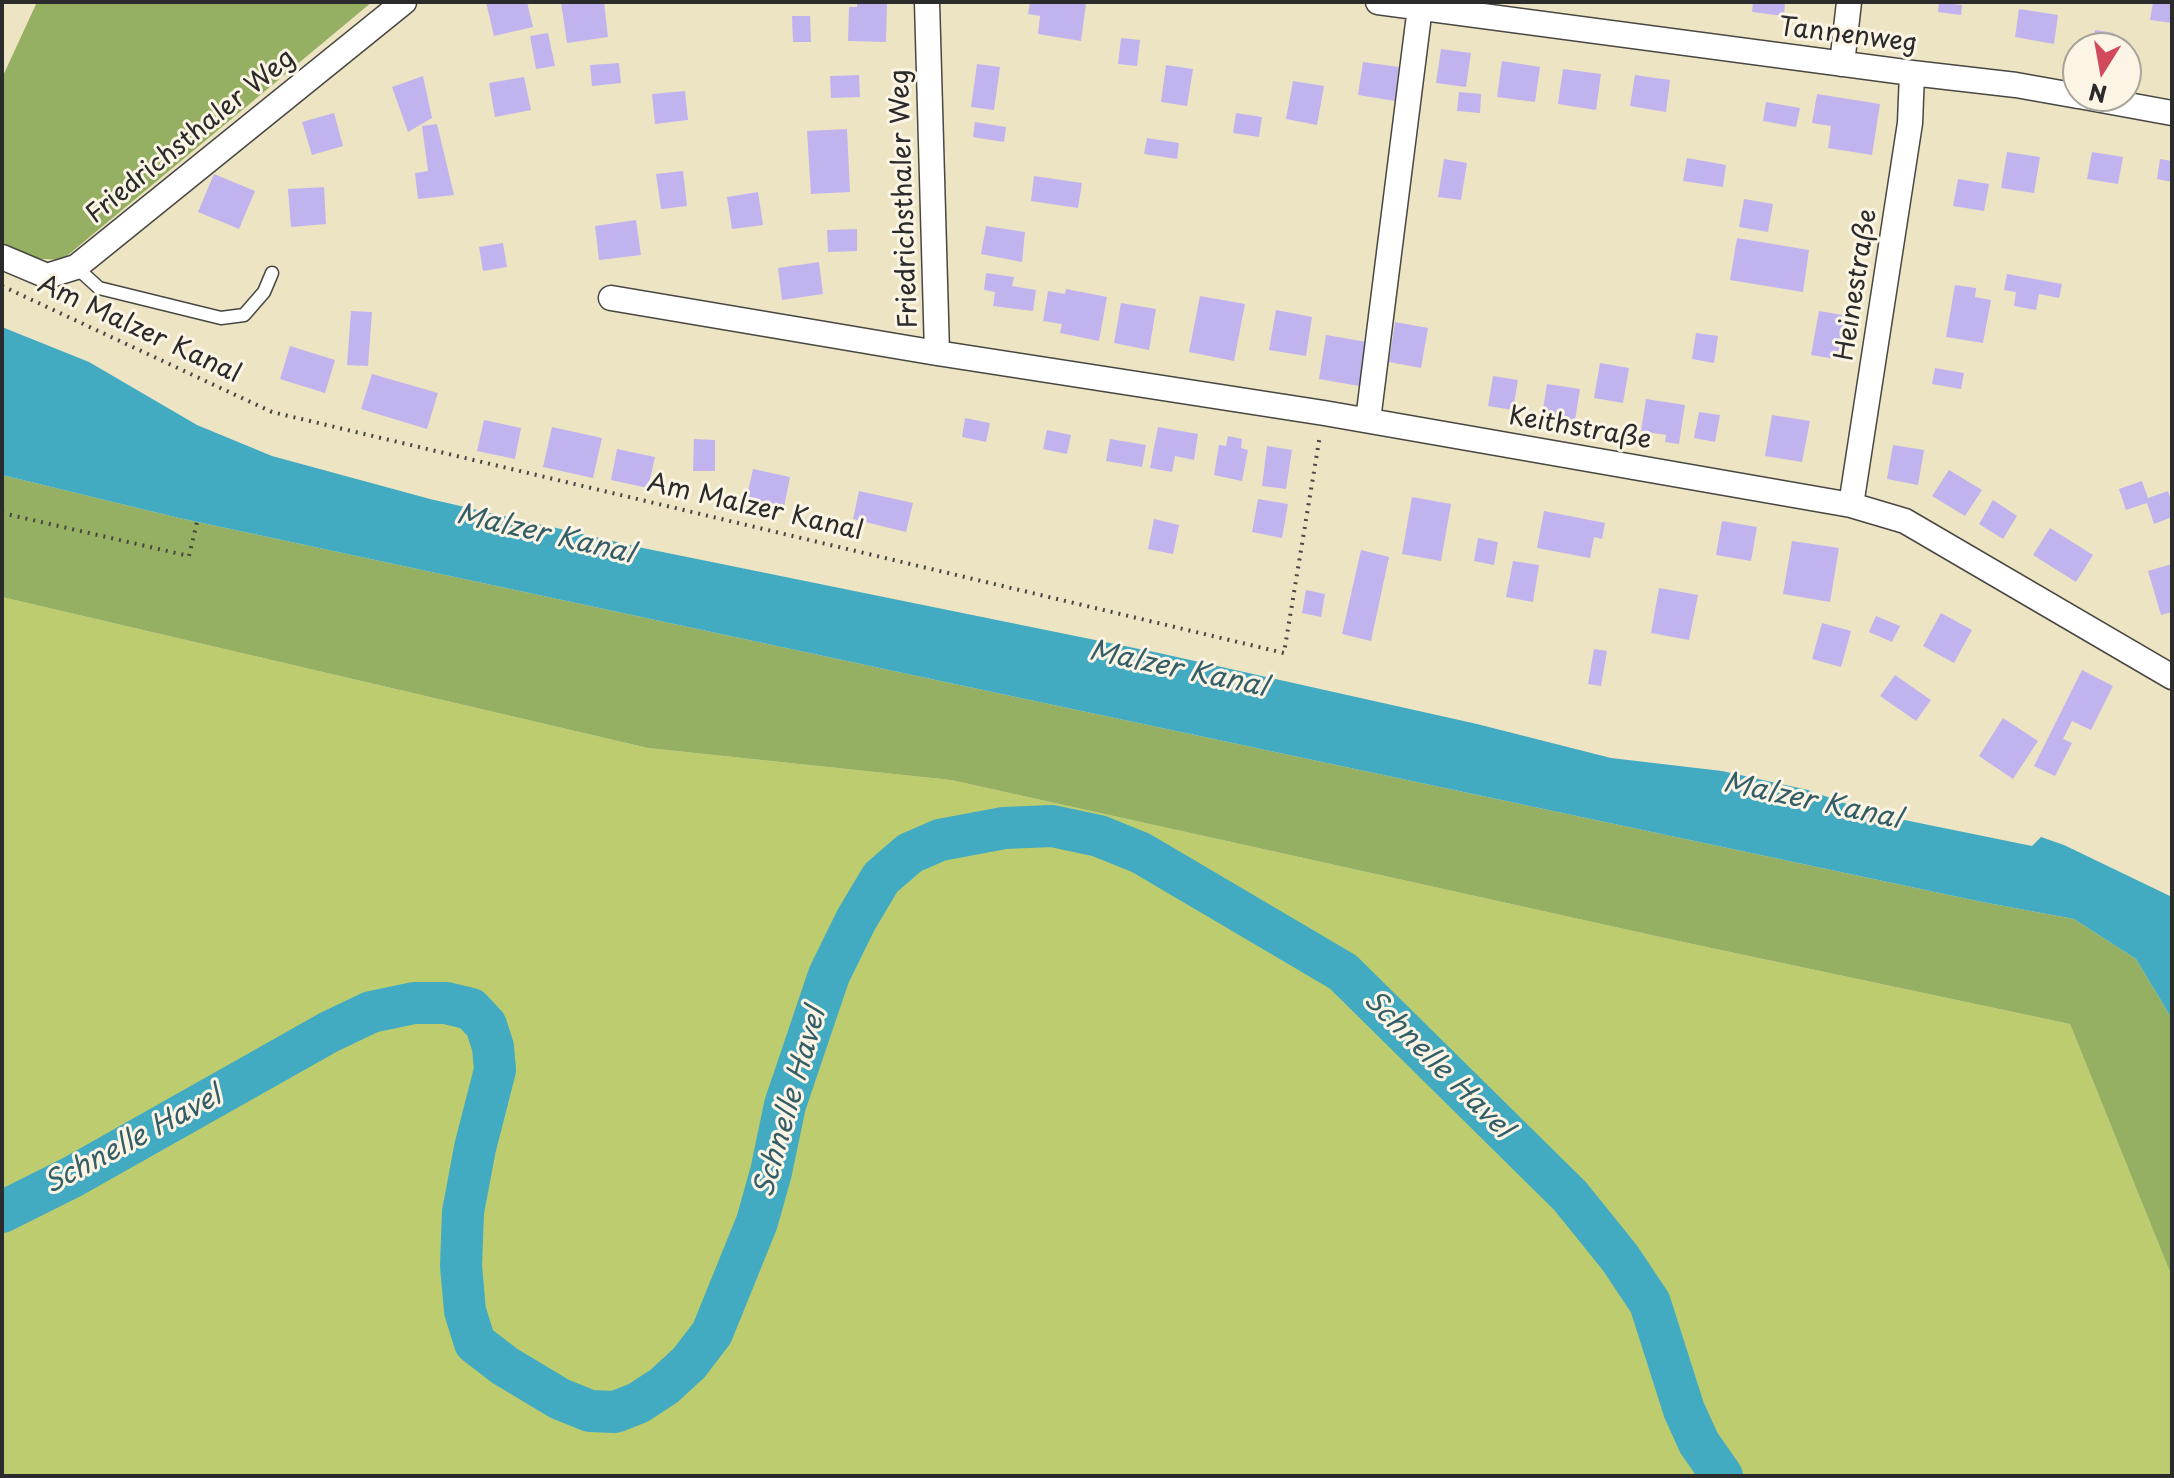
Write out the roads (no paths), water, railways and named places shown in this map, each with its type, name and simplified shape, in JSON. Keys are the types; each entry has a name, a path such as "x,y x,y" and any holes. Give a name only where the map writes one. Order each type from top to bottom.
{"street":[{"name":"Friedrichsthaler Weg","path":"76,267 404,2"},
{"name":"Friedrichsthaler Weg","path":"611,298 937,353 927,2"},
{"name":"Tannenweg","path":"1378,2 2062,93"},
{"path":"1842,64 1849,2"},
{"path":"1368,420 1420,7"},
{"name":"Heinestraße","path":"1851,505 1910,123 1912,73"},
{"name":"Tannenweg","path":"2142,108 2172,113"},
{"path":"2,257 47,276 76,267"},
{"name":"Keithstraße","path":"937,353 1368,420 1851,505 1905,521 2172,677"}],"lane":[{"path":"76,267 99,288 221,318 244,315 264,292 272,273"}],"water":[{"name":"Malzer Kanal","path":"2,327 89,362 197,425 272,456 430,499 643,548 1159,653 1477,724 1611,758 1722,771 1808,790 1875,814 2032,846 2041,837 2172,897 2172,1019 2136,959 2074,919 1982,902 179,518 2,475"}],"waterway":[{"name":"Schnelle Havel","path":"2,1212 72,1177 329,1032 371,1012 414,1003 446,1003 471,1009 486,1025 493,1047 495,1070 463,1212 461,1266 465,1311 475,1343 505,1366 560,1399 590,1411 615,1412 638,1403 664,1386 689,1363 712,1333 757,1222 785,1105 829,975 881,878 910,853 940,840 1004,828 1052,826 1099,836 1141,853 1343,972 1570,1196 1620,1258 1650,1303 1684,1410 1699,1443 1722,1476"}]}
